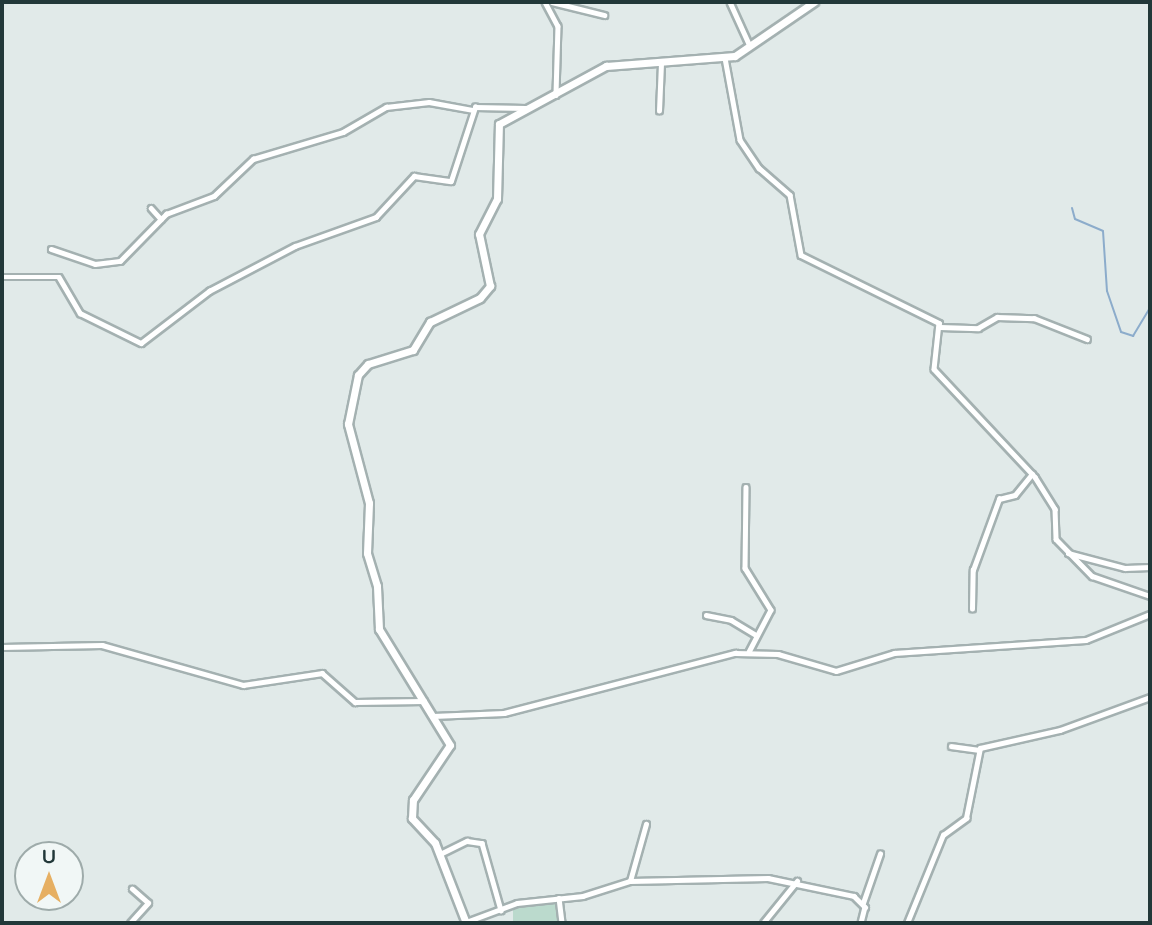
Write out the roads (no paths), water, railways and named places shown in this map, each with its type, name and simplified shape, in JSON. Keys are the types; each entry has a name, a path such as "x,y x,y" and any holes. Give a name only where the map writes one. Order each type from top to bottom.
{"street":[{"path":"545,2 558,26 556,96"},
{"path":"552,2 604,15"},
{"path":"730,2 751,47"},
{"path":"814,2 751,47 725,58 606,66 543,105 499,127 497,199 478,234 490,286 480,298 430,322 413,351 364,367 352,397 348,424 369,503 367,553 377,586 379,629 433,716 450,749 411,811 440,854 466,923 501,910 630,881 797,881 863,903"},
{"path":"725,58 740,141 759,168 790,195 801,255 940,327 978,328 997,317 1034,318 1087,339"},
{"path":"659,111 661,64"},
{"path":"51,248 95,264 120,261 161,219 214,196 253,159 343,132 379,109 429,102 474,110 543,105"},
{"path":"2,277 59,277 80,313 141,343 209,291 310,239 376,217 414,176 451,181 474,110"},
{"path":"151,208 161,219"},
{"path":"940,327 934,369 1032,474 1053,506 1054,534 1068,553 1099,580 1150,597"},
{"path":"972,609 973,570 999,499 1015,495 1032,474"},
{"path":"746,487 745,568 771,610 749,652"},
{"path":"1068,553 1125,568 1150,567"},
{"path":"433,716 498,715 749,652 836,671 894,653 1094,639 1150,614"},
{"path":"706,615 731,620 756,635"},
{"path":"2,647 102,645 243,685 322,673 355,702 424,701"},
{"path":"951,746 979,750 1150,697"},
{"path":"907,923 943,835 967,818 979,750"},
{"path":"630,881 646,824"},
{"path":"440,854 467,841 482,844 501,910"},
{"path":"861,923 863,903 880,854"},
{"path":"763,923 797,881"},
{"path":"130,923 148,902 132,889"},
{"path":"559,898 562,923"}],"waterway":[{"path":"1072,208 1075,219 1103,231 1107,291 1121,332 1133,336 1150,308"}]}
